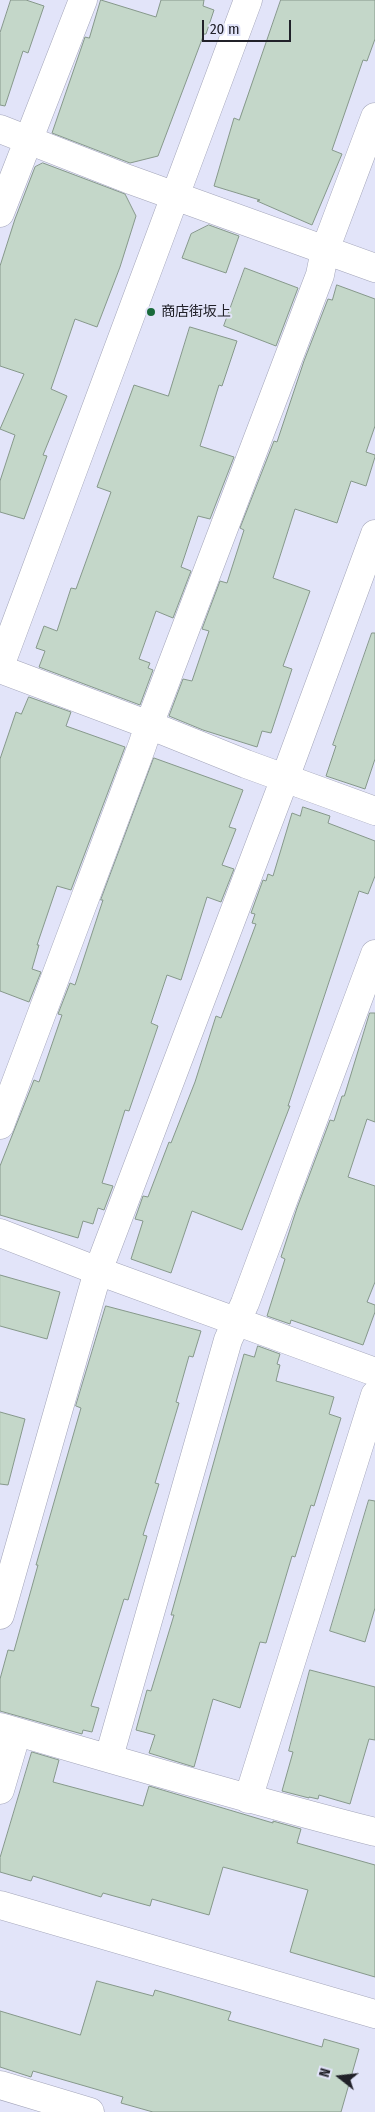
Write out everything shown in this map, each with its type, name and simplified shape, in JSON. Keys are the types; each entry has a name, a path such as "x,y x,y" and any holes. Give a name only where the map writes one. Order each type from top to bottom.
{"street":[{"path":"0,213 18,162 30,139 83,0"},
{"path":"248,0 0,667 246,764 375,811"},
{"path":"0,1126 149,725 320,275 325,250 375,117"},
{"path":"0,129 30,139 128,179 375,268"},
{"path":"0,1615 98,1271 285,778 375,534"},
{"path":"109,1757 228,1340 237,1321 375,954"},
{"path":"0,1233 98,1271 375,1372"},
{"path":"248,1799 375,1396"},
{"path":"0,1790 8,1729 248,1799 375,1832"},
{"path":"0,1905 375,2014"},
{"path":"0,2085 60,2108 90,2112"}],"building":[{"path":"11,0 26,0 44,6 28,53 23,51 5,106 0,105 0,33"},
{"path":"101,0 156,17 161,0 204,0 203,6 214,10 158,156 130,163 52,133 85,37 89,38"},
{"path":"281,0 375,0 375,39 367,61 363,60 332,150 342,154 312,225 257,201 260,200 214,186 234,118 239,120"},
{"path":"43,163 125,194 136,216 120,267 97,327 75,319 51,389 67,396 43,455 47,456 24,519 0,512 0,481 15,435 0,429 24,374 0,366 0,266 15,219 35,167"},
{"path":"209,225 239,236 226,273 182,258 191,234"},
{"path":"245,268 298,288 276,346 224,326"},
{"path":"337,285 375,299 375,426 366,452 375,455 375,457 366,486 351,481 337,523 295,509 273,578 310,591 283,666 292,669 271,733 262,731 257,747 203,730 169,716 183,679 192,681 209,631 202,629 220,581 227,583 244,530 240,528 274,441 277,442 304,361 328,299 332,300"},
{"path":"190,327 237,341 222,386 219,385 200,446 234,457 210,519 198,516 181,567 191,571 173,618 156,611 139,659 150,663 148,668 153,670 140,705 39,667 45,651 36,648 44,626 57,631 71,588 76,589 111,492 97,487 134,385 168,396"},
{"path":"372,633 375,633 375,759 365,789 326,776 336,746 333,745"},
{"path":"29,697 71,712 66,726 125,747 71,890 57,886 37,945 39,945 32,969 41,972 29,1002 0,991 0,759 16,712 21,714"},
{"path":"154,758 243,790 229,827 236,829 222,865 234,869 221,902 207,897 181,980 167,975 151,1023 158,1026 129,1111 125,1110 102,1183 113,1186 104,1210 98,1208 93,1224 83,1221 78,1238 0,1215 0,1166 34,1080 39,1082 62,1015 58,1014 70,983 75,985 103,900 101,900"},
{"path":"303,807 330,816 328,823 375,841 375,876 368,894 359,891 288,1106 290,1106 242,1230 192,1211 171,1273 131,1259 143,1221 135,1219 143,1196 148,1197 169,1142 171,1143 195,1082 216,1016 221,1018 256,924 252,923 255,914 251,913 263,880 266,881 268,874 273,876 292,813 300,816"},
{"path":"370,1013 375,1013 375,1122 367,1119 348,1177 375,1186 375,1282 367,1302 375,1305 375,1312 363,1345 291,1320 290,1324 267,1316 285,1259 281,1257 297,1208 330,1120 334,1121 342,1096 344,1096"},
{"path":"0,1275 60,1292 47,1339 0,1326"},
{"path":"106,1306 201,1331 193,1357 189,1356 176,1402 179,1403 155,1483 159,1484 143,1535 147,1536 128,1600 124,1599 91,1706 99,1708 92,1732 83,1730 82,1734 0,1711 0,1679 8,1650 14,1651 38,1565 36,1565 81,1408 76,1406"},
{"path":"258,1346 280,1354 277,1364 280,1365 276,1381 334,1397 329,1414 341,1418 314,1506 311,1505 295,1557 292,1556 266,1643 260,1642 240,1708 213,1699 194,1767 149,1753 155,1735 136,1730 147,1690 151,1691 174,1615 171,1615 244,1354 254,1357"},
{"path":"0,1412 25,1419 8,1485 0,1484"},
{"path":"369,1500 375,1501 375,1608 365,1642 330,1631"},
{"path":"310,1670 375,1687 375,1740 369,1739 350,1804 319,1795 318,1799 282,1791 293,1752 289,1751"},
{"path":"32,1752 59,1760 53,1782 143,1806 149,1786 273,1823 273,1821 301,1829 297,1843 375,1865 375,1977 290,1952 308,1890 223,1867 209,1915 152,1899 150,1906 103,1893 101,1897 33,1876 31,1881 0,1872 0,1858"},
{"path":"97,1981 153,1996 155,1990 231,2012 228,2020 322,2047 324,2039 359,2049 341,2112 153,2112 121,2103 123,2097 33,2071 31,2077 0,2067 0,2011 80,2035"}],"place":[{"name":"商店街坂上","path":"151,312"}]}
